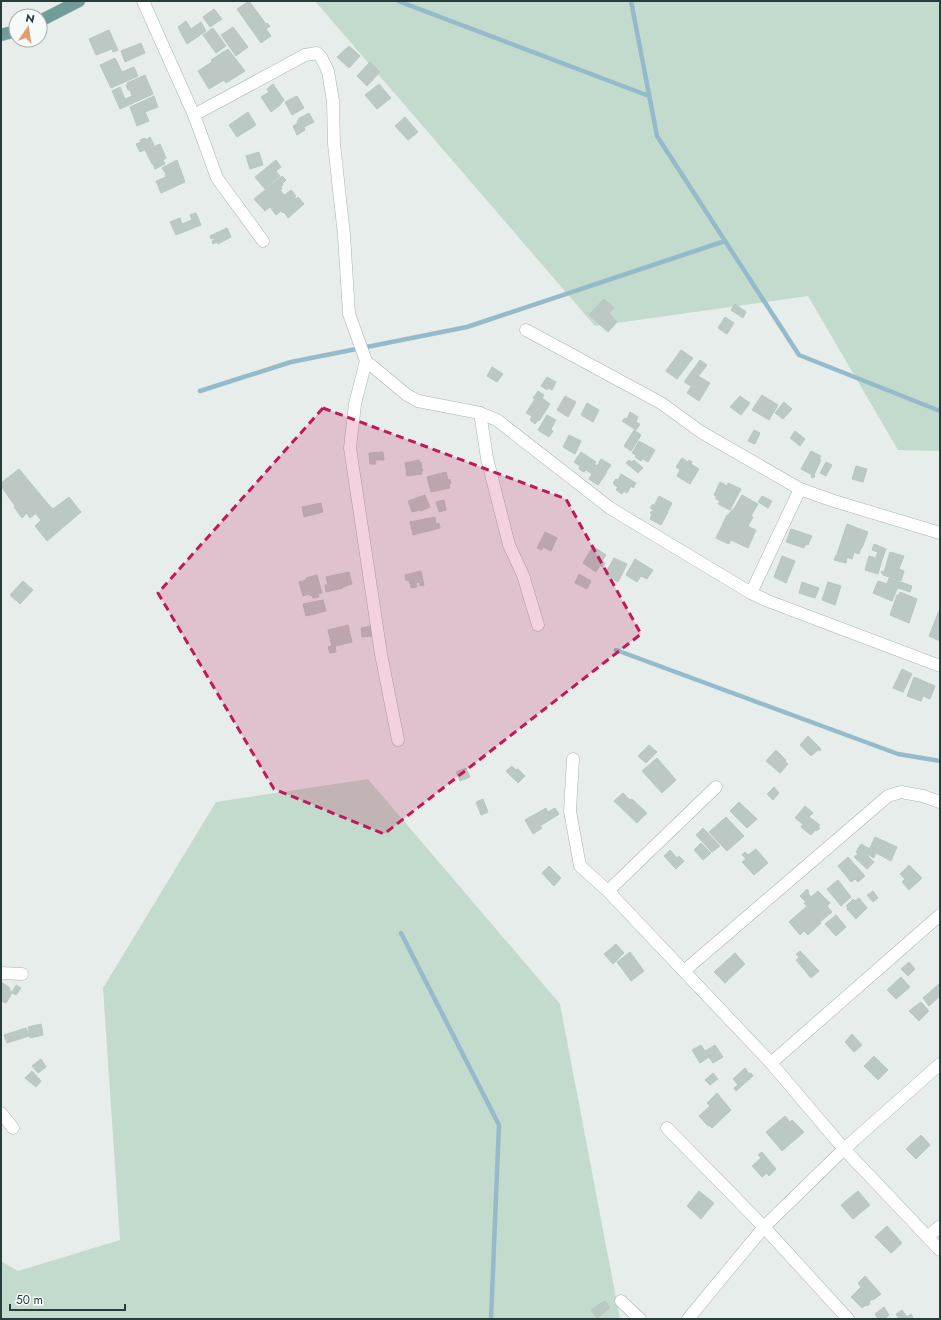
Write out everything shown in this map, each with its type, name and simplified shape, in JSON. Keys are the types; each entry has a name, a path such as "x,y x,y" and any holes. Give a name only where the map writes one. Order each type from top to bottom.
{"main road":[{"path":"48,17 79,1"}],"street":[{"path":"143,1 194,115 217,178 263,241"},
{"path":"194,115 305,55 317,53 321,57 328,71 333,101 334,144 344,235 349,314 366,361 408,395 418,401 480,413 497,420 610,508 752,593 775,604 940,666"},
{"path":"526,330 662,403 701,432 800,489 834,501 940,533"},
{"path":"366,361 355,404 350,448 381,654 398,740"},
{"path":"480,413 487,458 509,545 523,575 538,625"},
{"path":"752,593 800,489"},
{"path":"573,759 570,811 580,866 608,891 771,1063 844,1149 940,1250"},
{"path":"608,891 716,787"},
{"path":"684,971 888,796 901,792 923,796 940,802"},
{"path":"771,1063 940,915"},
{"path":"1,972 22,974"},
{"path":"688,1319 764,1227 844,1149 940,1064"},
{"path":"1,1113 13,1128"},
{"path":"666,1128 764,1227 848,1319"},
{"path":"928,1236 940,1226"},
{"path":"621,1301 640,1319"}],"highlighted area":[{"path":"323,408 566,499 641,634 384,834 274,789 158,593"}],"green space":[{"path":"315,1 940,1 940,451 898,450 808,296 595,326"},
{"path":"368,779 560,1004 620,1319 1,1319 1,1261 18,1271 120,1240 103,988 216,802"}],"building":[{"path":"249,1 266,24 267,23 270,26 266,29 271,36 261,43 237,9"},
{"path":"214,9 222,19 210,27 203,17"},
{"path":"186,21 191,29 182,35 178,27"},
{"path":"201,22 206,31 187,44 182,35"},
{"path":"233,27 248,47 236,56 221,35"},
{"path":"213,28 226,46 216,53 203,35"},
{"path":"109,30 118,50 113,52 112,49 96,55 89,39"},
{"path":"141,43 145,53 125,62 121,51"},
{"path":"349,46 360,56 349,68 337,57"},
{"path":"228,49 245,71 226,83 224,80 209,89 198,71"},
{"path":"115,58 122,72 134,67 138,76 111,88 100,65"},
{"path":"370,62 380,72 367,86 357,76"},
{"path":"145,75 153,94 120,109 112,91 120,87 125,99 132,96 126,85 128,85 127,83"},
{"path":"273,84 284,100 279,106 267,89"},
{"path":"379,84 391,98 377,109 365,95"},
{"path":"269,92 279,106 271,112 261,97"},
{"path":"154,96 158,107 145,112 149,121 137,126 130,107"},
{"path":"297,96 304,108 292,115 285,102"},
{"path":"248,112 256,125 237,137 229,125"},
{"path":"309,113 314,122 304,127 305,130 297,135 293,126 298,123 298,119"},
{"path":"405,117 418,132 408,140 395,126"},
{"path":"150,137 154,145 140,152 136,144 141,142 140,140 145,138 146,140"},
{"path":"160,144 166,158 163,160 165,164 155,169 145,150"},
{"path":"259,152 263,165 250,169 246,156"},
{"path":"177,160 185,182 161,193 156,181 166,177 166,174 162,168"},
{"path":"276,160 281,167 276,171 280,176 265,189 255,177"},
{"path":"282,176 286,180 282,184 282,189 280,190 285,196 265,211 254,199"},
{"path":"291,190 296,196 294,197 296,199 298,197 304,204 288,218 284,212 283,213 281,211 276,215 270,207"},
{"path":"196,213 201,225 176,235 170,222 180,218 182,224 192,220 190,215"},
{"path":"227,228 231,237 218,244 217,242 213,244 212,241 215,240 214,238 211,239 210,236"},
{"path":"604,299 614,308 609,313 617,322 608,332 589,315"},
{"path":"735,304 746,312 743,318 731,310"},
{"path":"725,317 734,323 727,334 718,328"},
{"path":"681,350 693,358 677,379 666,371"},
{"path":"700,360 707,365 691,386 684,382"},
{"path":"492,367 503,374 497,382 487,376"},
{"path":"698,376 710,383 699,401 687,393"},
{"path":"547,377 556,382 552,390 548,388 547,390 541,386"},
{"path":"538,391 544,395 542,398 550,404 539,421 538,420 535,424 530,420 532,416 526,413"},
{"path":"762,395 778,405 769,420 752,410"},
{"path":"565,396 576,402 568,417 557,410"},
{"path":"740,396 750,403 741,415 730,407"},
{"path":"784,402 792,409 783,419 775,413"},
{"path":"587,403 599,410 593,422 581,415"},
{"path":"630,412 638,417 636,422 640,424 636,430 622,421 625,418 627,419"},
{"path":"547,415 556,420 551,429 553,431 549,437 538,430"},
{"path":"634,430 641,435 631,451 624,446"},
{"path":"754,430 760,433 755,444 748,441"},
{"path":"795,431 805,439 800,446 790,438"},
{"path":"569,435 581,441 575,454 563,447"},
{"path":"639,441 655,450 648,462 643,459 641,461 632,453"},
{"path":"811,451 821,456 819,459 821,460 813,478 811,477 812,475 801,469"},
{"path":"383,452 384,460 375,460 376,464 370,464 369,453"},
{"path":"581,452 596,462 589,472 586,470 584,472 579,469 580,466 574,462"},
{"path":"682,458 688,462 689,460 692,462 691,464 699,469 690,484 677,476 680,470 676,467"},
{"path":"601,459 611,465 606,472 597,466"},
{"path":"419,460 422,467 420,467 423,471 421,471 422,474 407,476 405,463"},
{"path":"629,460 632,462 634,460 643,468 638,473 626,463"},
{"path":"826,462 832,465 826,476 820,473"},
{"path":"594,464 607,472 598,485 589,479 592,474 589,472"},
{"path":"856,466 867,469 863,482 852,479"},
{"path":"19,469 48,504 30,518 27,513 22,518 1,486 1,483"},
{"path":"446,472 448,480 450,479 450,488 431,492 427,477"},
{"path":"621,474 636,483 633,488 631,486 627,493 624,491 622,494 616,490 618,487 613,483 616,479 618,480"},
{"path":"720,482 727,486 728,483 741,489 730,510 718,504 720,501 716,499 716,496 714,495"},
{"path":"425,495 430,507 421,511 412,512 408,501"},
{"path":"742,495 758,504 751,516 753,517 748,526 741,523 742,521 728,515 734,509"},
{"path":"659,496 672,503 668,511 655,504"},
{"path":"762,496 772,501 768,508 758,502"},
{"path":"69,497 81,512 47,541 35,526 41,520 36,514 48,504 53,509"},
{"path":"444,500 446,510 439,512 436,502"},
{"path":"321,503 323,512 304,517 302,507"},
{"path":"653,504 668,512 661,525 650,519 652,514 650,513 654,510 650,508"},
{"path":"727,515 742,521 741,523 756,530 748,548 731,540 729,544 716,538"},
{"path":"435,517 436,524 439,523 440,528 413,535 410,522"},
{"path":"847,524 868,532 859,554 854,552 852,559 837,554"},
{"path":"791,529 812,536 808,545 806,544 804,548 786,542"},
{"path":"545,532 557,538 551,551 543,547 542,550 537,548"},
{"path":"874,544 886,549 882,560 876,557 878,552 872,550"},
{"path":"593,546 606,555 602,561 605,563 603,567 600,565 596,572 583,563"},
{"path":"890,552 904,556 899,569 904,571 901,581 881,573 882,571 884,572"},
{"path":"836,555 847,558 846,563 834,560"},
{"path":"782,556 795,561 786,583 774,577"},
{"path":"869,556 882,560 878,574 865,570"},
{"path":"614,558 627,564 618,582 605,574"},
{"path":"635,559 653,570 647,579 641,576 637,582 626,575"},
{"path":"421,571 424,585 420,586 419,582 416,583 417,587 411,588 409,580 406,581 405,575"},
{"path":"349,572 352,584 326,592 325,585 328,585 326,577"},
{"path":"579,574 591,581 587,589 575,583"},
{"path":"317,575 322,593 318,594 319,597 313,598 312,595 310,596 309,594 303,596 299,582"},
{"path":"889,578 900,582 892,601 873,593 878,581 887,584"},
{"path":"23,581 33,590 20,604 10,595"},
{"path":"802,582 819,588 815,598 799,593"},
{"path":"828,582 841,586 835,605 822,600"},
{"path":"901,582 912,586 910,592 898,588"},
{"path":"900,592 917,599 909,623 890,615 897,595 899,595"},
{"path":"323,600 326,611 306,616 303,604"},
{"path":"940,611 940,641 929,636"},
{"path":"348,625 352,642 332,647 328,630"},
{"path":"371,626 373,636 362,637 361,628"},
{"path":"335,646 336,652 330,653 328,647"},
{"path":"902,669 912,674 903,692 893,688"},
{"path":"914,677 935,686 930,699 923,696 921,701 907,696"},
{"path":"808,736 821,749 811,756 800,745"},
{"path":"649,745 657,752 646,763 638,756"},
{"path":"776,750 788,764 780,773 766,761"},
{"path":"657,758 676,780 662,793 642,771"},
{"path":"512,766 516,770 518,769 525,776 518,783 506,771"},
{"path":"466,768 470,777 460,781 456,772"},
{"path":"774,787 779,793 773,800 767,794"},
{"path":"623,793 647,813 637,823 614,801"},
{"path":"483,799 488,812 481,815 476,802"},
{"path":"739,802 757,819 747,828 730,811"},
{"path":"805,806 813,813 809,817 820,825 818,827 820,828 817,831 815,830 811,835 801,827 803,824 795,818"},
{"path":"546,808 548,812 555,808 559,814 540,826 542,828 533,834 525,820"},
{"path":"726,817 744,836 727,851 709,832"},
{"path":"703,828 720,846 712,852 696,835"},
{"path":"875,837 897,847 891,861 876,853 874,858 867,854"},
{"path":"701,843 711,853 703,860 694,850"},
{"path":"861,844 870,849 867,855 874,862 867,869 854,857 858,854 856,852"},
{"path":"756,849 768,863 754,875 742,862 746,859 742,855 745,852 748,855"},
{"path":"670,850 677,858 679,856 684,861 676,869 664,856"},
{"path":"848,857 865,876 858,882 855,879 851,882 838,866"},
{"path":"909,865 922,878 909,890 902,882 905,879 900,874"},
{"path":"549,866 561,878 554,886 542,873"},
{"path":"838,880 851,897 841,906 827,889"},
{"path":"807,889 811,897 818,891 830,903 827,906 832,912 820,922 800,896"},
{"path":"873,891 878,898 873,902 867,895"},
{"path":"859,898 867,908 856,919 846,906 853,899 855,901"},
{"path":"806,907 821,923 808,935 804,931 800,935 789,922"},
{"path":"836,915 846,927 836,936 825,924"},
{"path":"616,944 624,953 613,964 604,954"},
{"path":"800,951 819,971 811,978 796,960 799,957 796,954"},
{"path":"630,952 644,971 631,981 617,962"},
{"path":"735,953 745,964 725,983 714,972"},
{"path":"909,962 915,969 908,976 901,969"},
{"path":"901,977 910,987 896,999 887,990"},
{"path":"1,982 10,988 9,990 12,992 16,985 21,988 16,995 12,993 6,1003 1,1001"},
{"path":"940,983 940,996 929,1006 923,998"},
{"path":"921,1002 929,1011 919,1021 909,1011"},
{"path":"41,1024 43,1035 30,1038 28,1027"},
{"path":"26,1028 29,1036 7,1043 4,1035"},
{"path":"852,1034 862,1045 854,1052 845,1042"},
{"path":"701,1045 705,1051 715,1045 723,1057 713,1063 709,1057 700,1063 692,1050"},
{"path":"874,1056 888,1070 878,1080 864,1066"},
{"path":"41,1059 46,1067 38,1073 32,1066"},
{"path":"745,1068 749,1074 751,1073 753,1076 736,1091 734,1088 738,1085 733,1079"},
{"path":"32,1071 41,1081 36,1087 25,1078"},
{"path":"713,1073 718,1079 710,1085 705,1080"},
{"path":"717,1093 731,1110 712,1128 709,1125 708,1126 699,1116 710,1106 707,1103"},
{"path":"785,1116 790,1122 792,1120 804,1132 782,1151 766,1132"},
{"path":"921,1135 930,1145 916,1159 906,1149"},
{"path":"762,1152 776,1169 769,1176 767,1173 762,1177 752,1166 761,1158 758,1155"},
{"path":"699,1191 714,1203 701,1219 687,1206"},
{"path":"858,1191 870,1205 853,1219 841,1205"},
{"path":"887,1226 902,1243 891,1253 875,1237"},
{"path":"865,1276 881,1294 873,1300 872,1299 869,1302 870,1304 862,1308 851,1297 861,1287 858,1283"},
{"path":"605,1301 610,1308 597,1318 591,1310"},
{"path":"884,1307 889,1315 885,1319 878,1319 875,1314"},
{"path":"902,1310 907,1317 911,1314 913,1318 899,1319 896,1314"}],"waterway":[{"path":"398,1 649,96"},
{"path":"631,1 657,136 799,355 940,411"},
{"path":"200,391 291,362 467,327 725,241"},
{"path":"616,650 898,754 940,761"},
{"path":"401,933 499,1125 491,1319"}]}
